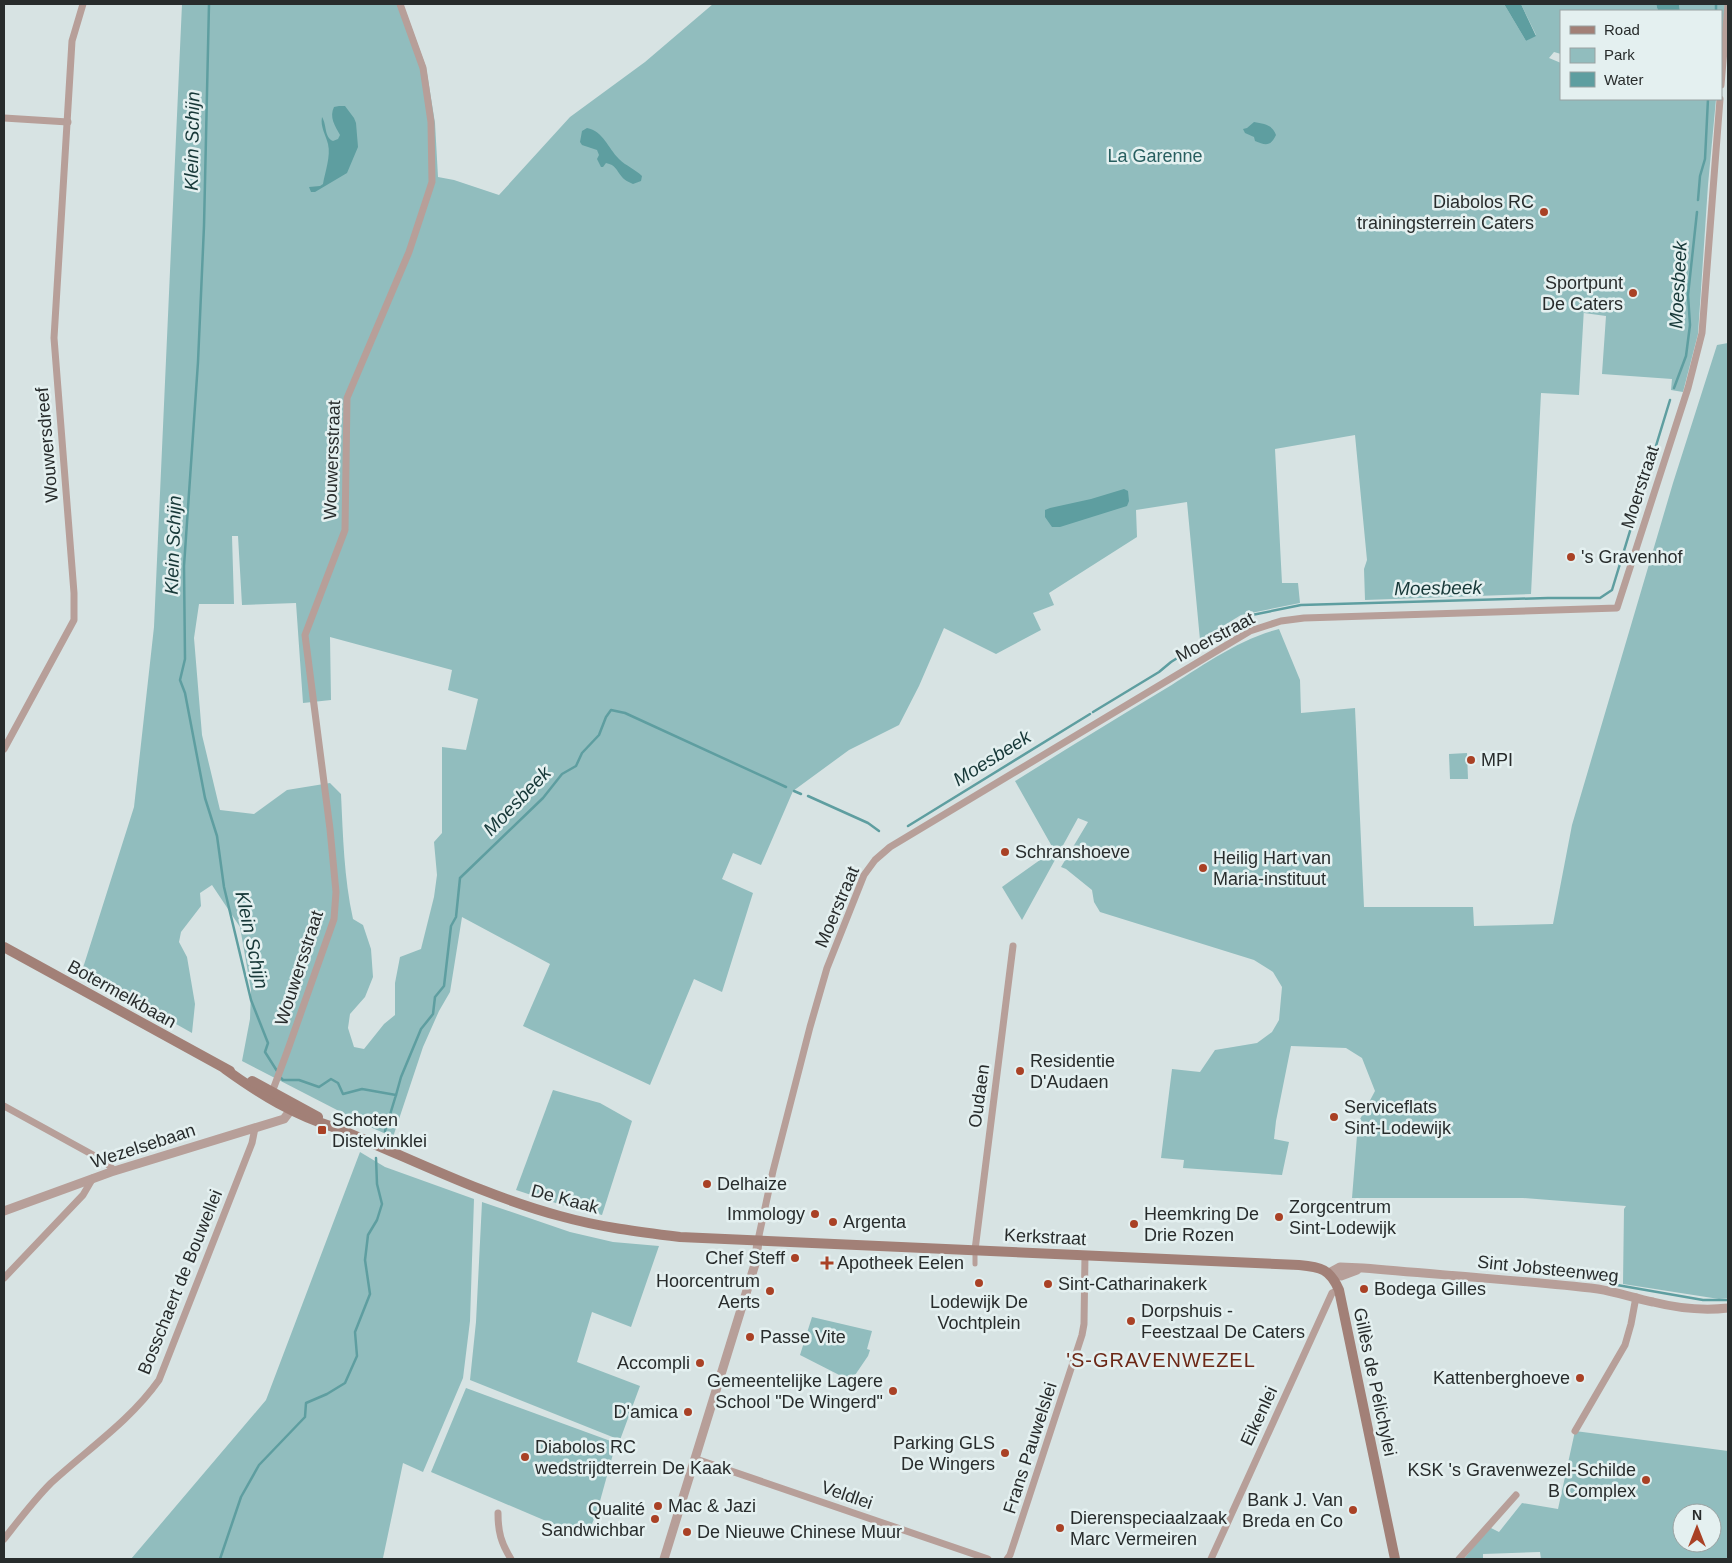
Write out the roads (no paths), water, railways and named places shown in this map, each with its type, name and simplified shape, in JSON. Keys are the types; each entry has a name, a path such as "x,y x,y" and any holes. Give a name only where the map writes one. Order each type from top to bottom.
{"main road":[{"name":"Botermelkbaan","path":"4,947 336,1128"},
{"name":"Botermelkbaan","path":"271,1094 290,1111 375,1144"},
{"name":"De Kaak","path":"375,1144 480,1189 561,1217 615,1228 674,1236 758,1240"},
{"name":"Kerkstraat","path":"758,1240 1310,1266 1318,1267 1329,1273"},
{"name":"Gillès de Pélichylei","path":"1329,1273 1334,1280 1395,1559"}],"street":[{"name":"Wouwersdreef","path":"4,749 74,620 74,593 54,338 56,275 68,122 72,41 83,4"},
{"name":"Wouwersstraat","path":"271,1094 334,919 336,892 330,829 305,635 345,530 347,398 409,252 432,182 431,122 423,68 400,4"},
{"path":"1722,76 1728,4"},
{"name":"Moerstraat","path":"758,1240 773,1171 827,968 864,875 875,860 890,847 1250,631 1281,621 1304,618 1616,608 1688,388 1702,333 1720,100"},
{"path":"4,118 68,122"},
{"name":"Oudaen","path":"975,1250 1014,946"},
{"path":"4,1106 104,1161 115,1171"},
{"name":"Wezelsebaan","path":"4,1211 115,1171 284,1119 290,1111"},
{"name":"Bosschaert de Bouwellei","path":"4,1539 49,1485 133,1413 159,1380 252,1143 255,1128"},
{"path":"4,1278 84,1195 94,1178"},
{"path":"664,1559 756,1261 758,1240"},
{"path":"975,1250 975,1264"},
{"name":"Frans Pauwelslei","path":"1007,1559 1021,1523 1082,1335 1086,1255"},
{"name":"Sint Jobsteenweg","path":"1329,1273 1341,1276 1363,1268 1519,1280 1600,1289 1653,1302 1689,1308 1728,1308"},
{"name":"Eikenlei","path":"1211,1559 1336,1291"},
{"path":"1575,1430 1625,1345 1632,1324 1636,1297"},
{"name":"Veldlei","path":"696,1459 988,1559"},
{"path":"1458,1559 1516,1495"},
{"path":"498,1513 498,1526 502,1545 511,1559"}],"water":[{"path":"1504,4 1521,4 1536,36 1526,41"},
{"path":"1656,4 1679,4 1680,10 1658,10"},
{"path":"345,106 354,118 358,147 347,173 315,192 311,192 309,187 323,184 328,159 329,149 322,128 322,117 328,137 333,141 338,139 340,135 333,121 332,114 334,107"},
{"path":"1254,122 1267,125 1272,129 1276,135 1270,143 1262,144 1255,141 1254,137 1245,133 1243,129"},
{"path":"587,128 597,133 605,140 619,159 642,176 641,181 633,184 627,181 614,166 609,164 606,163 601,167 597,159 599,155 597,150 582,145 580,142 582,131"},
{"path":"1124,489 1128,491 1129,501 1127,506 1060,527 1052,527 1045,517 1045,510 1050,508"}],"waterway":[{"name":"Klein Schijn","path":"209,4 204,226 198,362 184,566 185,659 180,680 185,693 205,798 217,836 224,887 251,1000 268,1043 265,1052 277,1071"},
{"name":"Moesbeek","path":"1716,4 1716,10"},
{"name":"Moesbeek","path":"1698,200 1700,176 1705,159 1708,100"},
{"name":"Moesbeek","path":"1674,388 1686,356 1690,325 1688,295 1697,212"},
{"name":"Moesbeek","path":"1093,712 1159,672 1171,662 1212,636 1247,616 1301,605 1600,598 1612,590 1670,400"},
{"name":"Moesbeek","path":"396,1095 401,1077 421,1029 433,1014 435,997 444,986 451,926 456,917 460,878 543,798 562,774 576,766 582,753 599,735 611,710 625,713 786,787"},
{"name":"Moesbeek","path":"908,826 1090,714"},
{"name":"Moesbeek","path":"794,791 801,794"},
{"name":"Moesbeek","path":"808,796 868,823 879,831"},
{"name":"Klein Schijn","path":"281,1078 283,1080 299,1080 319,1087 331,1079 338,1083 343,1094 362,1089 396,1095 385,1131"},
{"name":"Klein Schijn","path":"220,1559 241,1497 259,1465 305,1417 306,1403 327,1394 345,1383 357,1356 355,1332 370,1294 365,1260 368,1235 377,1220 382,1204 377,1184 376,1158"},
{"path":"1617,1285 1703,1300 1728,1300"}],"place":[{"name":"Diabolos RC trainingsterrein Caters","path":"1544,212"},
{"name":"Sportpunt De Caters","path":"1633,293"},
{"name":"'s Gravenhof","path":"1571,557"},
{"name":"MPI","path":"1471,760"},
{"name":"Schranshoeve","path":"1005,852"},
{"name":"Heilig Hart van Maria-instituut","path":"1203,868"},
{"name":"Residentie D'Audaen","path":"1020,1071"},
{"name":"Serviceflats Sint-Lodewijk","path":"1334,1117"},
{"name":"Schoten Distelvinklei","path":"322,1130"},
{"name":"Delhaize","path":"707,1184"},
{"name":"Immology","path":"815,1214"},
{"name":"Zorgcentrum Sint-Lodewijk","path":"1279,1217"},
{"name":"Argenta","path":"833,1222"},
{"name":"Heemkring De Drie Rozen","path":"1134,1224"},
{"name":"Chef Steff","path":"795,1258"},
{"name":"Apotheek Eelen","path":"827,1263"},
{"name":"Lodewijk De Vochtplein","path":"979,1283"},
{"name":"Sint-Catharinakerk","path":"1048,1284"},
{"name":"Bodega Gilles","path":"1364,1289"},
{"name":"Hoorcentrum Aerts","path":"770,1291"},
{"name":"Dorpshuis - Feestzaal De Caters","path":"1131,1321"},
{"name":"Passe Vite","path":"750,1337"},
{"name":"Accompli","path":"700,1363"},
{"name":"Kattenberghoeve","path":"1580,1378"},
{"name":"Gemeentelijke Lagere School \"De Wingerd\"","path":"893,1391"},
{"name":"D'amica","path":"688,1412"},
{"name":"Parking GLS De Wingers","path":"1005,1453"},
{"name":"Diabolos RC wedstrijdterrein De Kaak","path":"525,1457"},
{"name":"KSK 's Gravenwezel-Schilde B Complex","path":"1646,1480"},
{"name":"Mac & Jazi","path":"658,1506"},
{"name":"Bank J. Van Breda en Co","path":"1353,1510"},
{"name":"Qualité Sandwichbar","path":"655,1519"},
{"name":"Dierenspeciaalzaak Marc Vermeiren","path":"1060,1528"},
{"name":"De Nieuwe Chinese Muur","path":"687,1532"}],"district":[{"name":"'S-GRAVENWEZEL","path":"1161,1360"}],"park label":[{"name":"La Garenne","path":"1155,156"}]}
